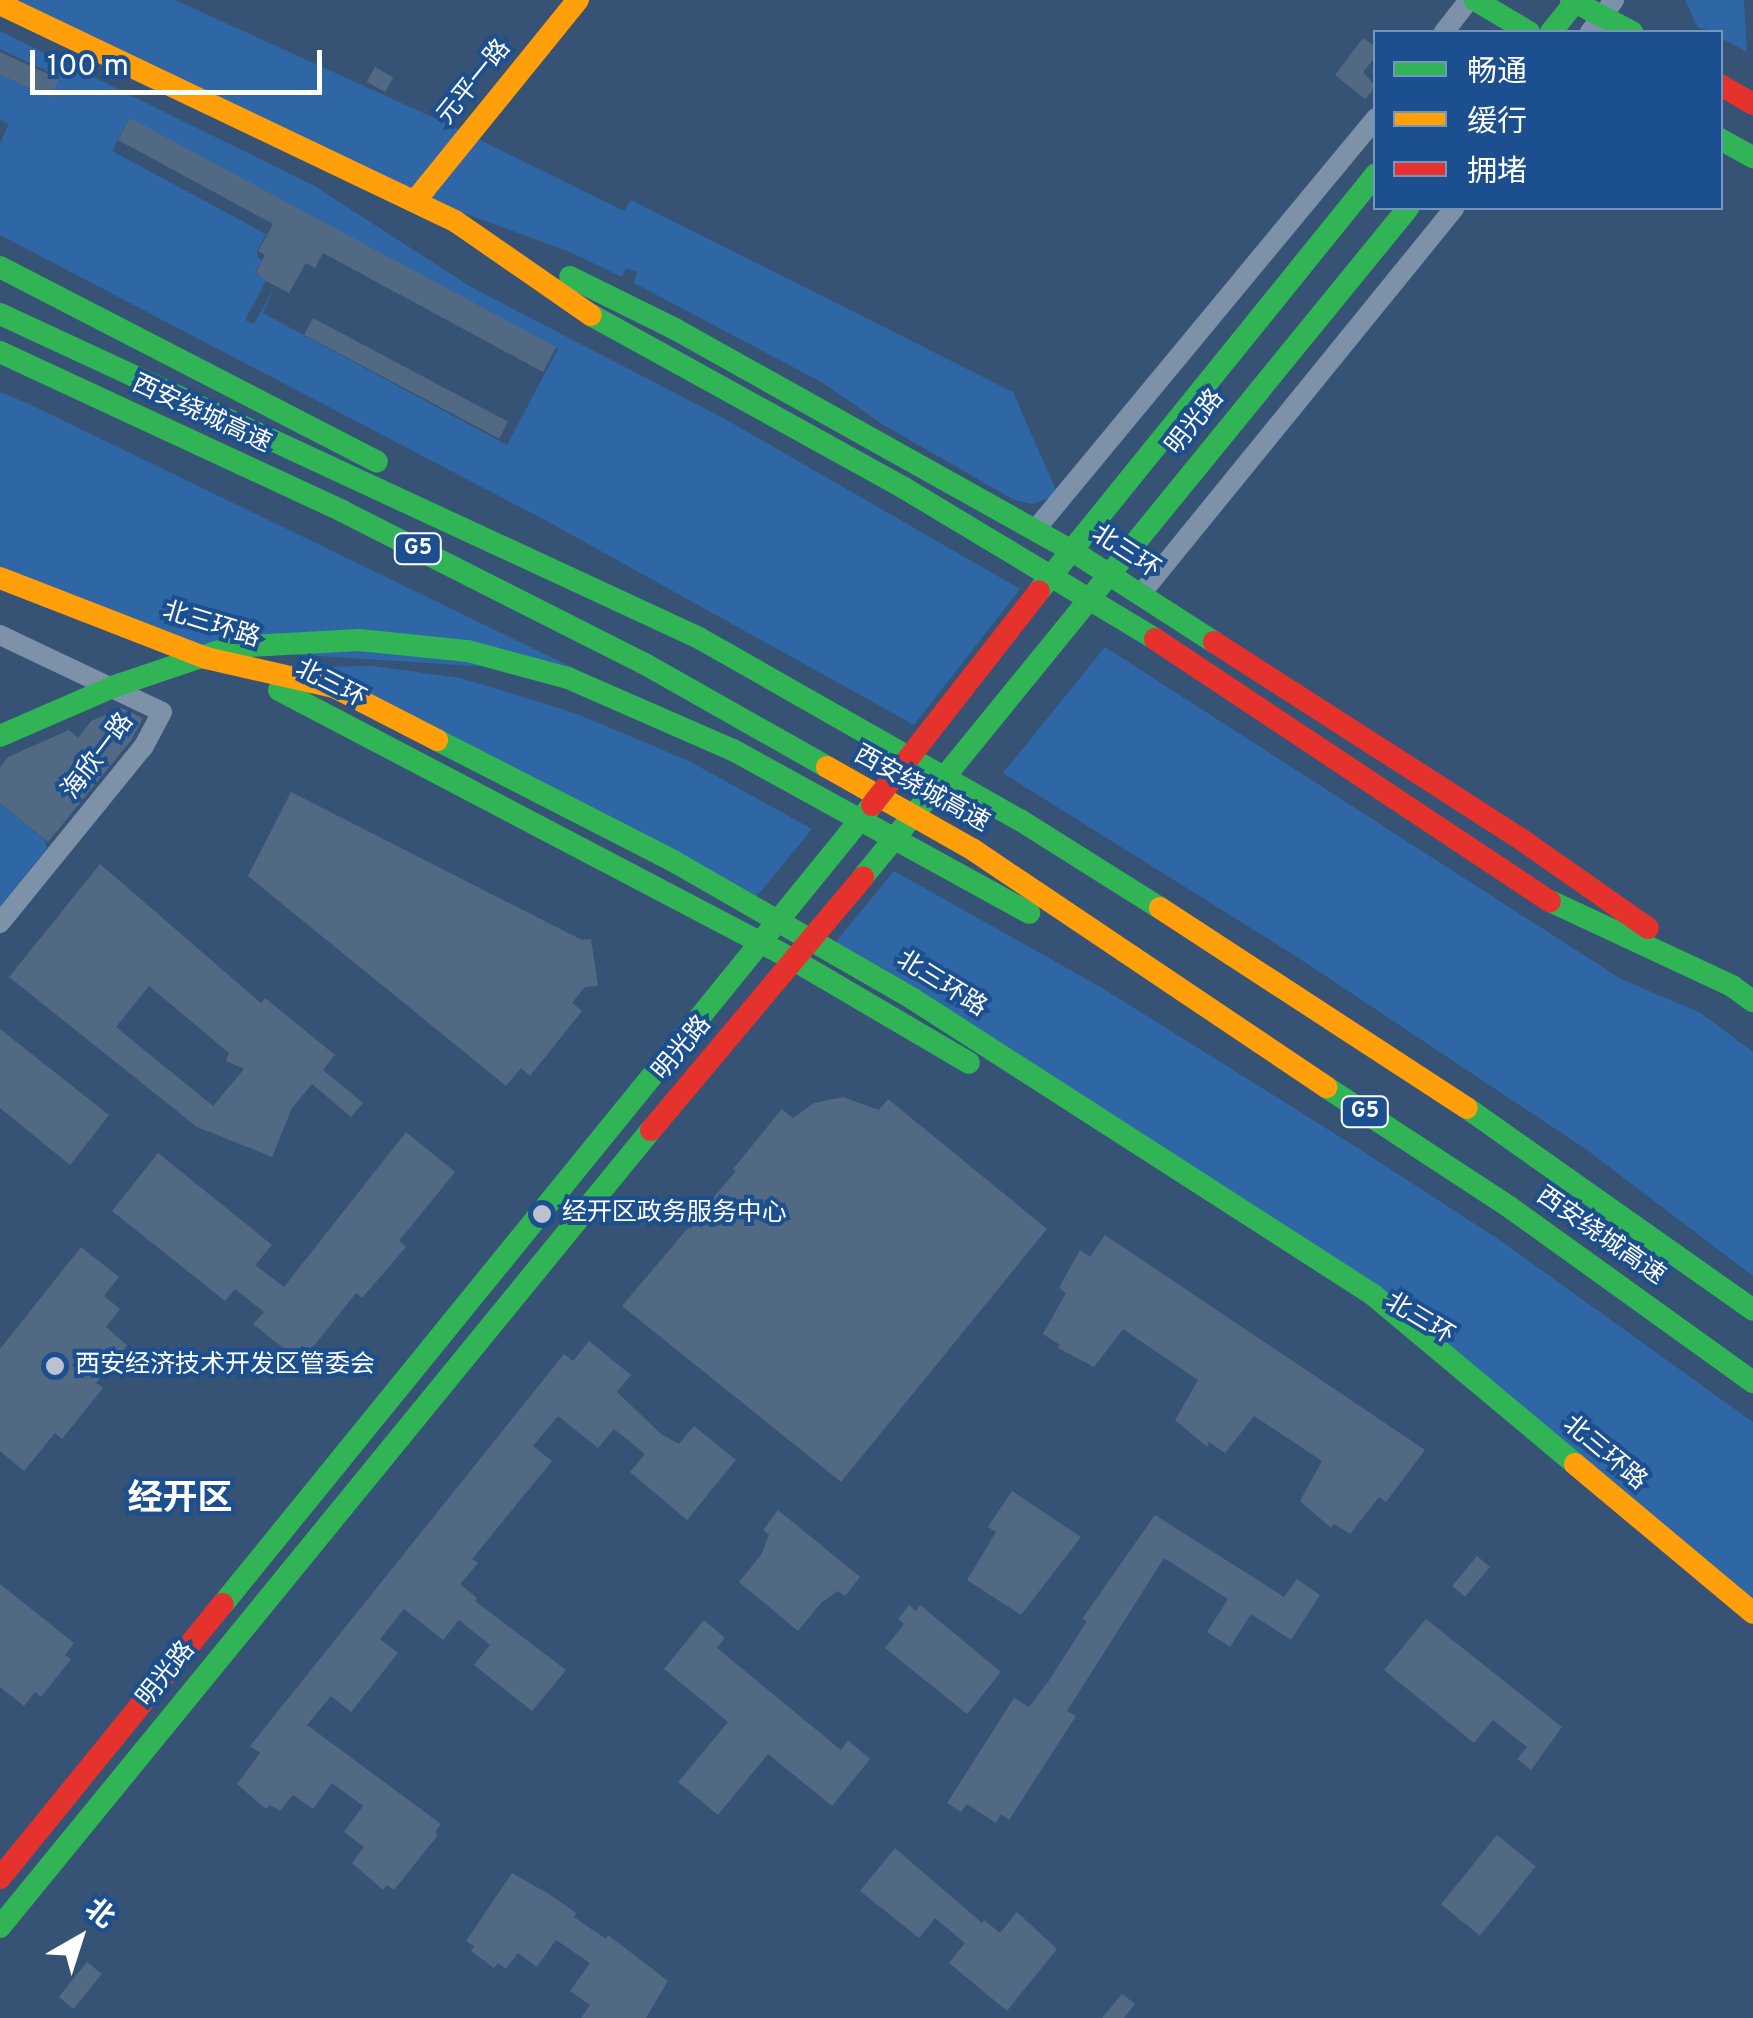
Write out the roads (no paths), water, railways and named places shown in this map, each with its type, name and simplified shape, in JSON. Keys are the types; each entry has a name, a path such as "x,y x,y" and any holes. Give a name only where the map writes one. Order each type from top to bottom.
{"main road":[{"name":"元平一路","path":"415,201 578,0"},
{"path":"1472,0 1526,30"},
{"path":"1553,30 1574,1 1628,30"},
{"path":"0,4 455,222 598,320 904,488 1157,640 1553,903 1732,986 1753,1001"},
{"path":"1723,87 1753,104"},
{"path":"1723,142 1753,158"},
{"name":"明光路","path":"0,1878 947,714 1071,550 1373,178"},
{"name":"明光路","path":"0,1928 792,959 976,742 1108,574 1406,210"},
{"name":"北三环","path":"455,222 675,328 1071,550 1525,842 1732,986"},
{"path":"0,267 356,450 573,577"},
{"name":"西安绕城高速","path":"0,314 573,577 699,638 845,719 1020,820 1512,1138 1753,1310"},
{"name":"西安绕城高速","path":"0,352 344,512 645,664 972,848 1214,1014 1508,1206 1753,1382"},
{"name":"北三环路","path":"0,578 228,664 334,687 674,862 914,998 1372,1294 1753,1613"},
{"path":"0,736 114,686 231,647 359,640 468,650 568,678 733,750 1214,1014"},
{"name":"北三环","path":"228,664 792,959 1014,1089 1207,1216"},
{"name":"北三环","path":"1368,1322 1491,1396"}],"street":[{"path":"1446,30 1472,0"},
{"path":"1036,530 1373,122"},
{"path":"1140,595 1452,210"},
{"name":"海欣一路","path":"0,636 49,655 162,712 143,747 0,923"}],"place":[{"name":"经开区政务服务中心","path":"542,1214"},
{"name":"西安经济技术开发区管委会","path":"55,1366"}],"district":[{"name":"经开区","path":"180,1500"}]}
